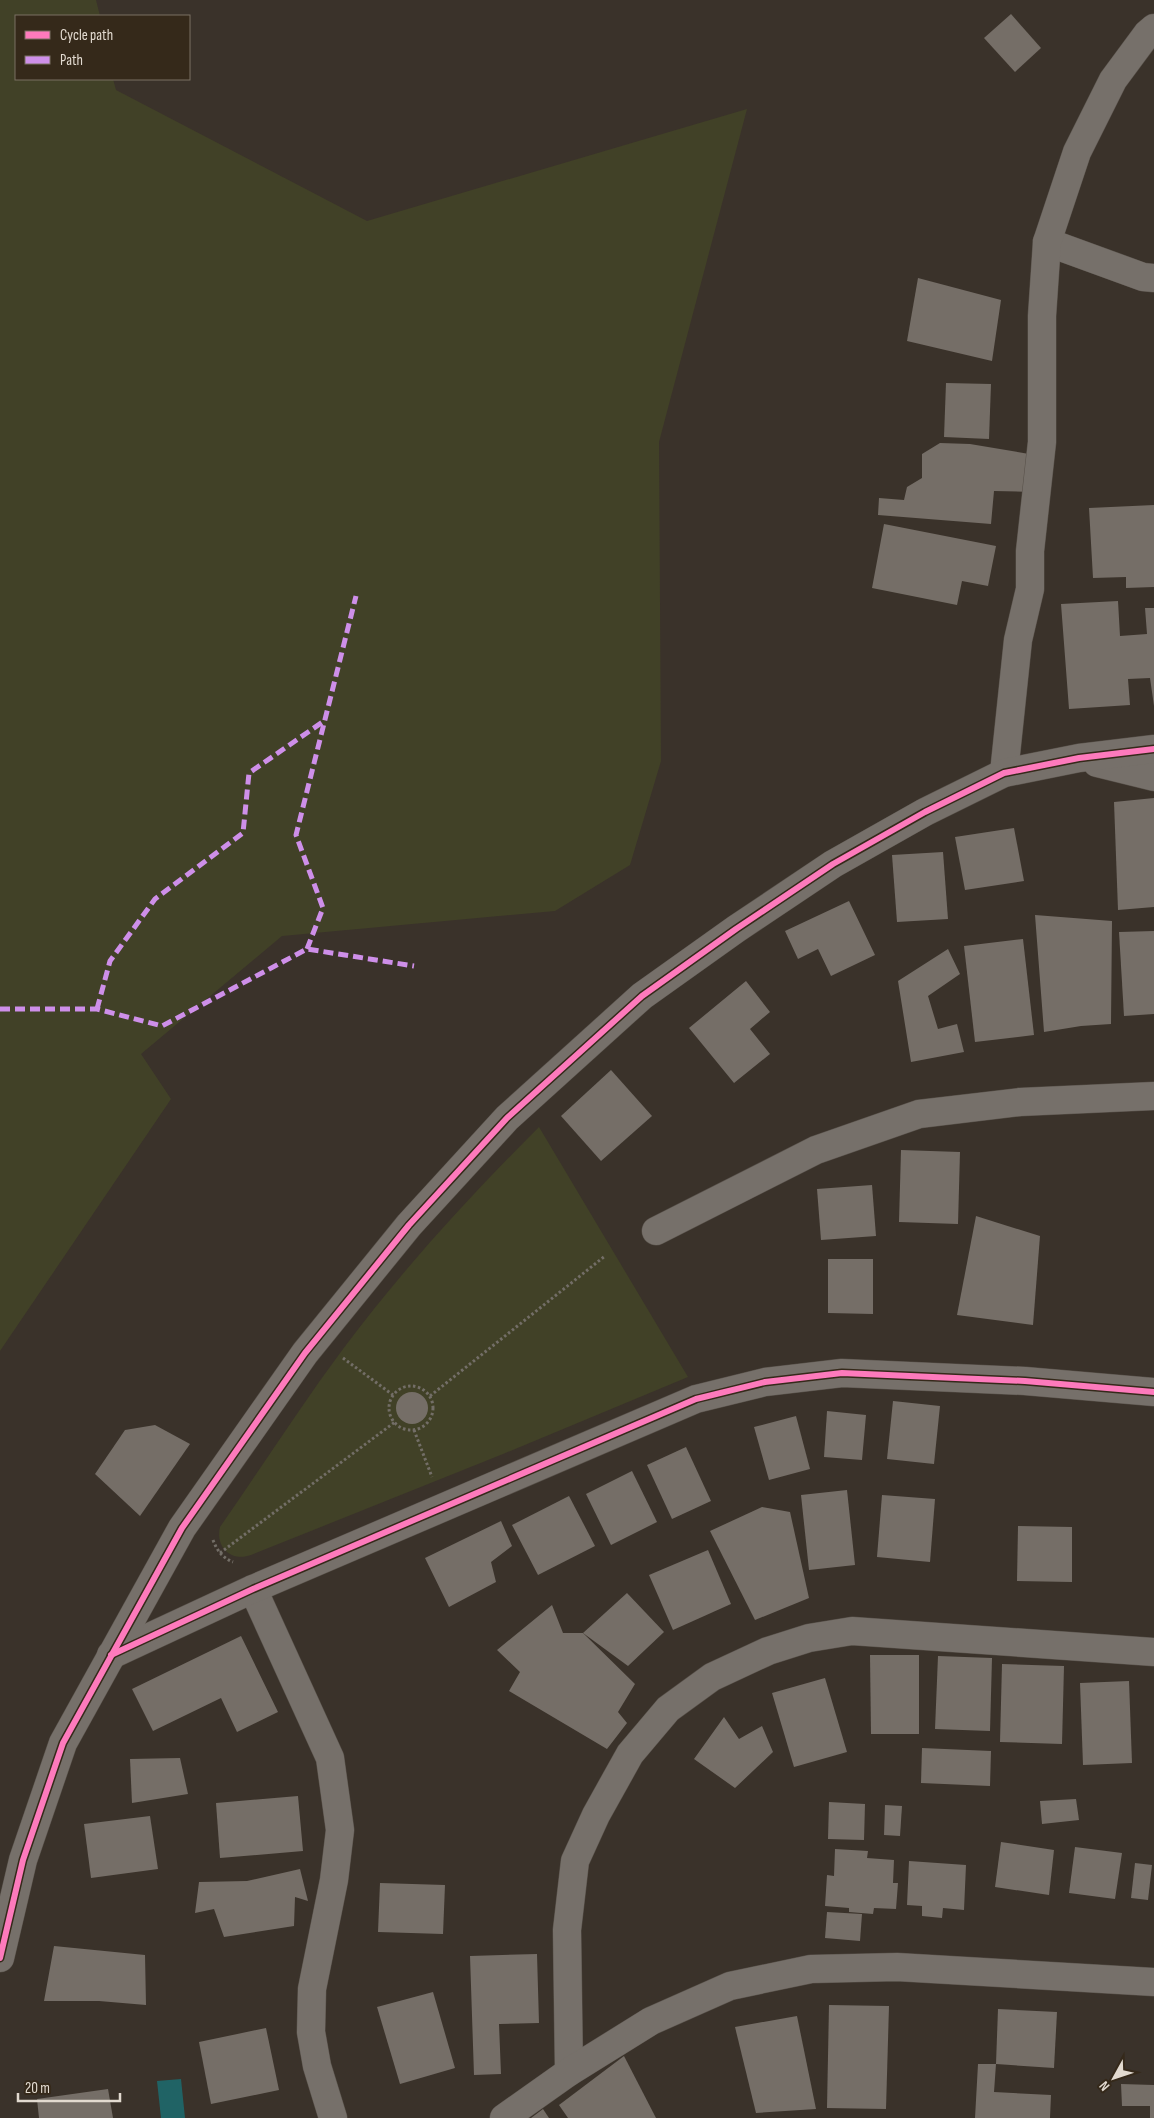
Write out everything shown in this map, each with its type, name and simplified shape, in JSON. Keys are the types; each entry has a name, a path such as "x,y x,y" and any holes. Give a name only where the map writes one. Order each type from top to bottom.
{"street":[{"path":"1004,773 1018,640 1030,589 1030,551 1042,442 1042,316 1047,242 1077,152 1113,80 1147,34 1154,28"},
{"path":"1047,242 1143,277 1154,278"},
{"path":"0,1958 23,1860 63,1743 182,1528 305,1353 409,1225 507,1118 642,996 736,929 833,864 925,812 1004,773 1079,758 1154,750"},
{"path":"1079,758 1154,777"},
{"path":"656,1231 816,1150 919,1114 1020,1102 1154,1096"},
{"path":"111,1655 253,1589 696,1399 765,1382 842,1373 1025,1381 1154,1392"},
{"path":"253,1589 330,1758 340,1830 334,1880 312,1989 311,2032 317,2066 333,2118"},
{"path":"570,2072 567,1930 575,1860 596,1814 630,1754 668,1709 712,1676 768,1651 809,1638 852,1631 1154,1652"},
{"path":"504,2118 570,2072 651,2021 730,1986 811,1969 897,1967 1154,1982"}],"path":[{"path":"430,1396 605,1256"},
{"path":"336,1353 393,1395"},
{"path":"411,1386 419,1387 430,1396 433,1410 432,1417 427,1423 414,1430 407,1430 394,1422 389,1409 393,1395 405,1387 411,1386"},
{"path":"220,1553 394,1422"},
{"path":"414,1430 432,1479"},
{"path":"213,1536 216,1549 230,1561 238,1564"}],"shaded area":[{"path":"0,0 96,0 100,15 15,15 15,80 113,80 116,90 367,221 747,109 659,442 661,761 630,865 555,911 282,936 141,1054 171,1099 0,1351"},
{"path":"539,1127 688,1377 503,1454 251,1555 237,1557 226,1552 220,1541 220,1527 343,1349 437,1235"}],"water":[{"path":"181,2079 185,2118 161,2118 157,2081"}],"building":[{"path":"1011,14 1041,48 1015,72 984,38"},
{"path":"918,278 1001,300 992,361 907,341"},
{"path":"946,383 991,384 989,439 944,437"},
{"path":"940,443 970,444 1035,455 1033,492 994,491 991,524 878,515 879,498 904,500 907,487 922,478 922,454"},
{"path":"1154,505 1154,587 1126,588 1126,577 1093,578 1089,508"},
{"path":"884,524 996,546 988,586 962,581 957,605 872,588"},
{"path":"1118,601 1120,636 1147,634 1145,608 1154,608 1154,706 1150,678 1128,679 1130,705 1069,709 1061,604"},
{"path":"1154,798 1154,907 1118,910 1114,802"},
{"path":"1014,828 1024,881 965,890 955,837"},
{"path":"943,852 948,919 897,922 892,855"},
{"path":"849,901 875,955 831,976 818,949 798,959 785,931"},
{"path":"1035,915 1112,921 1111,1024 1081,1026 1044,1032"},
{"path":"1154,931 1154,1014 1124,1016 1119,932"},
{"path":"1023,939 1034,1035 975,1042 964,946"},
{"path":"948,949 960,974 928,996 938,1029 957,1024 964,1052 911,1062 898,981"},
{"path":"746,981 770,1012 750,1029 770,1054 734,1083 689,1028"},
{"path":"611,1070 652,1116 601,1161 561,1116"},
{"path":"901,1150 960,1152 958,1224 899,1222"},
{"path":"872,1185 876,1236 821,1240 817,1189"},
{"path":"976,1216 1040,1236 1033,1325 957,1315"},
{"path":"828,1259 873,1259 873,1314 828,1313"},
{"path":"412,1392 418,1393 423,1397 427,1402 427,1414 423,1419 418,1423 412,1424 406,1423 401,1419 397,1414 396,1408 397,1402 401,1397 406,1393"},
{"path":"893,1401 940,1406 934,1464 887,1459"},
{"path":"827,1411 866,1415 862,1460 824,1457"},
{"path":"796,1416 810,1469 769,1480 754,1427"},
{"path":"155,1425 190,1444 140,1516 95,1474 125,1430"},
{"path":"686,1447 711,1501 672,1519 647,1465"},
{"path":"632,1471 657,1522 611,1545 586,1494"},
{"path":"847,1490 855,1565 809,1570 801,1495"},
{"path":"882,1495 935,1499 930,1562 877,1557"},
{"path":"569,1496 595,1546 538,1575 512,1525"},
{"path":"762,1507 790,1512 809,1598 755,1620 710,1531"},
{"path":"501,1521 512,1546 491,1562 496,1582 449,1607 425,1558"},
{"path":"1018,1526 1072,1527 1072,1582 1017,1581"},
{"path":"708,1550 731,1604 673,1630 649,1575"},
{"path":"627,1593 664,1632 628,1666 583,1633"},
{"path":"552,1605 563,1633 583,1633 635,1684 618,1712 627,1723 607,1749 509,1691 520,1672 497,1650"},
{"path":"241,1636 278,1712 237,1732 221,1698 153,1731 132,1689"},
{"path":"870,1655 919,1655 919,1734 871,1734"},
{"path":"938,1656 992,1658 990,1731 935,1729"},
{"path":"1002,1664 1064,1666 1062,1744 1000,1742"},
{"path":"825,1678 847,1752 794,1767 772,1693"},
{"path":"1129,1681 1132,1763 1083,1765 1080,1683"},
{"path":"724,1717 739,1739 762,1726 773,1752 735,1788 694,1759"},
{"path":"922,1748 991,1751 990,1786 921,1783"},
{"path":"180,1758 188,1794 132,1803 130,1759"},
{"path":"298,1796 303,1851 220,1858 216,1803"},
{"path":"1076,1799 1079,1820 1042,1824 1040,1801"},
{"path":"829,1802 865,1804 864,1840 828,1839"},
{"path":"885,1805 902,1806 900,1836 884,1835"},
{"path":"150,1816 158,1869 91,1878 84,1824"},
{"path":"1001,1842 1054,1850 1049,1895 995,1887"},
{"path":"1075,1847 1122,1853 1115,1899 1069,1893"},
{"path":"835,1849 868,1851 867,1858 894,1860 893,1883 898,1883 896,1909 874,1908 873,1914 849,1912 849,1908 825,1906 827,1875 834,1876"},
{"path":"909,1861 966,1865 964,1910 943,1908 942,1918 922,1916 922,1906 907,1905"},
{"path":"1135,1863 1152,1865 1148,1900 1131,1898"},
{"path":"300,1869 308,1901 295,1897 294,1926 224,1937 214,1909 195,1913 199,1882 247,1881"},
{"path":"380,1883 445,1885 443,1934 378,1932"},
{"path":"827,1912 862,1914 860,1941 825,1938"},
{"path":"54,1946 145,1955 146,2005 99,2001 44,2001"},
{"path":"537,1954 539,2023 499,2024 501,2074 474,2075 470,1956"},
{"path":"433,1992 455,2068 400,2084 377,2007"},
{"path":"829,2005 889,2006 886,2109 827,2108"},
{"path":"998,2009 1057,2012 1054,2068 996,2064"},
{"path":"797,2016 816,2109 756,2113 735,2027"},
{"path":"266,2028 279,2090 211,2104 199,2042"},
{"path":"624,2056 656,2118 568,2118 559,2105"},
{"path":"978,2064 996,2064 994,2092 1051,2095 1050,2118 975,2118"},
{"path":"1121,2084 1154,2085 1154,2118 1150,2118 1150,2106 1122,2106"},
{"path":"108,2089 113,2118 39,2118 37,2099"},
{"path":"543,2109 549,2118 531,2118"}],"marked path":[{"path":"307,949 323,908 296,835 356,596"},
{"path":"97,1009 110,961 155,899 243,833 249,773 324,721"},
{"path":"0,1009 97,1009 162,1026 307,949 414,966"}],"cycle path":[{"path":"0,1958 23,1860 63,1743 182,1528 305,1353 409,1225 507,1118 642,996 736,929 833,864 925,812 1004,773 1079,758 1154,749"},
{"path":"111,1655 253,1589 696,1399 765,1382 842,1373 1025,1381 1154,1392"}]}
